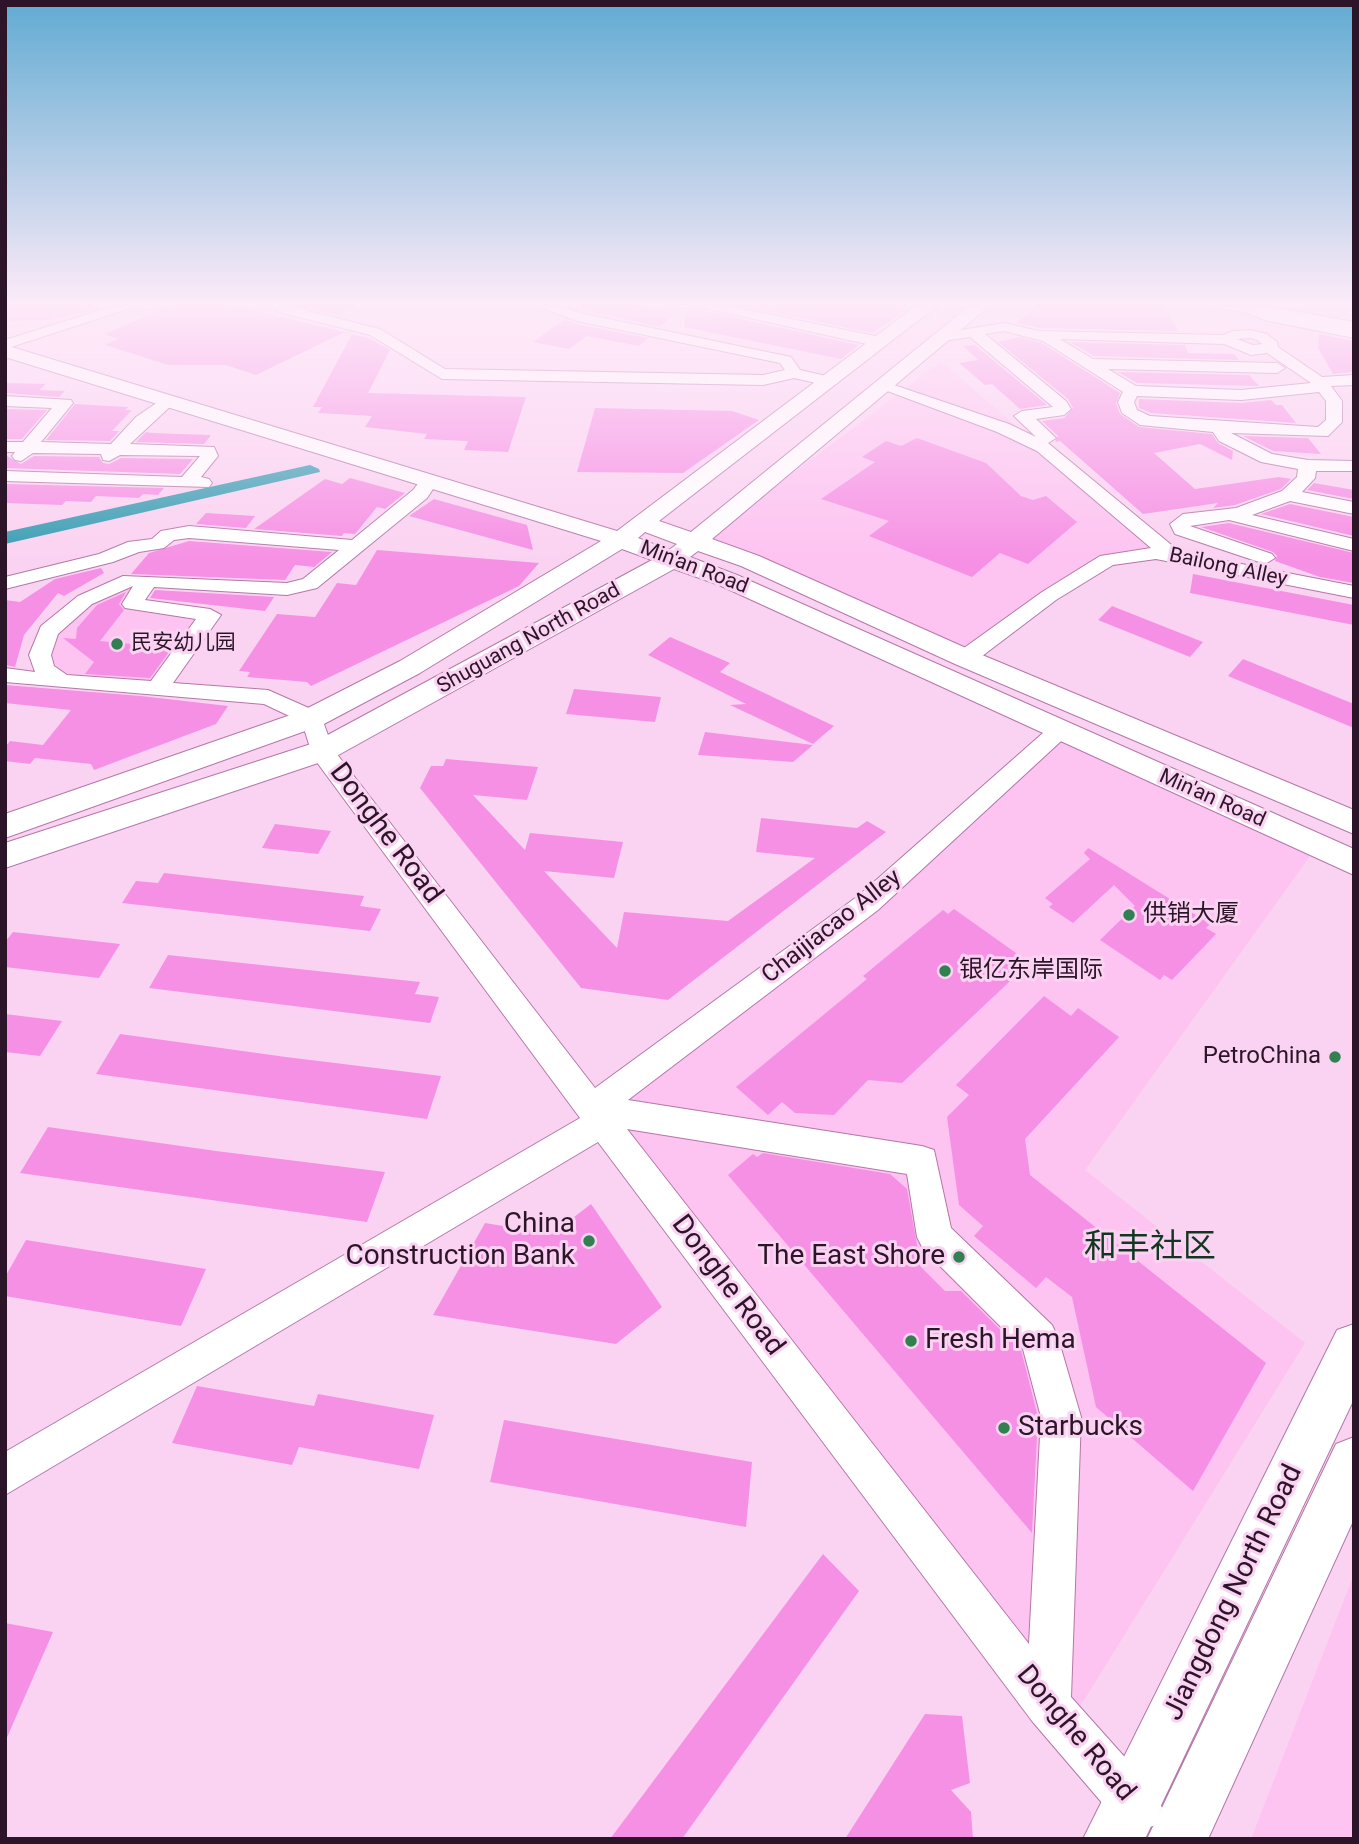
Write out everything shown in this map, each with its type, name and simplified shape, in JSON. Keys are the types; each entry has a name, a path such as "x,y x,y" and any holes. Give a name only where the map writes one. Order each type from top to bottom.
{"main road":[{"name":"Min'an Road","path":"132,388 620,540 728,579 1354,863"},
{"name":"Min'an Road","path":"160,388 642,523 693,540 750,561 965,658 1354,823"},
{"name":"Shuguang North Road","path":"5,826 317,734 410,667 620,540 820,388"},
{"name":"Shuguang North Road","path":"5,856 317,734 673,559 879,388"},
{"name":"Jiangdong North Road","path":"1137,1827 1354,1347"},
{"name":"Jiangdong North Road","path":"1177,1839 1354,1462"}],"street":[{"path":"888,388 1003,428 1043,447 1174,557"},
{"path":"1045,388 1063,409 1022,416 1142,515"},
{"path":"1127,388 1132,391 1241,395 1297,388"},
{"path":"1132,391 1126,401 1130,413 1146,421 1322,432 1334,422 1334,401 1323,388"},
{"path":"5,401 65,403 5,475"},
{"path":"88,479 142,421 168,401"},
{"path":"1334,401 1354,403"},
{"path":"1219,427 1225,436 1242,448 1267,458 1308,465 1354,466"},
{"path":"5,447 208,451 209,456 195,483 5,475"},
{"path":"1308,465 1306,478 1289,495 1255,509 1190,518 1180,524 1182,530 1241,553 1354,577"},
{"path":"61,682 44,669 40,655 49,631 71,610 101,591 130,580 299,588 323,576 420,494 430,480"},
{"path":"1289,495 1354,508"},
{"path":"1230,514 1267,526 1354,545"},
{"path":"5,583 106,558 135,547 157,544 168,535 189,532 359,546"},
{"name":"Bailong Alley","path":"965,658 1049,596 1107,560 1156,553 1354,592"},
{"path":"148,581 132,604 210,615 157,689"},
{"path":"5,675 61,682 268,697 317,734"},
{"name":"Chaijiacao Alley","path":"5,1475 597,1116 868,903 1060,731"},
{"name":"Donghe Road","path":"317,734 597,1116 1048,1705 1137,1827"},
{"path":"597,1116 922,1161 935,1237 1039,1338 1061,1417 1048,1705"}],"shaded area":[{"path":"906,388 972,388 1163,550 1102,556 962,652 760,556 705,539"},
{"name":"民安幼儿园","path":"115,588 138,589 124,608 202,618 154,684 67,677 47,656 55,632 88,603"},
{"name":"The East Shore","path":"1064,738 1313,852 1085,1170 1305,1343 1078,1710 605,1107 836,943"},
{"path":"1354,1574 1354,1839 1251,1839"}],"water":[{"path":"310,465 320,472 5,544 5,532"}],"building":[{"path":"5,388 65,391 59,397 5,393"},
{"path":"323,388 371,388 368,393 526,397 508,452 464,450 468,441 424,439 427,434 365,427 372,416 318,413 322,407 313,407"},
{"path":"997,388 1027,388 1047,405 1020,409"},
{"path":"1055,388 1112,388 1120,393 1116,403 1120,414 1139,427 1212,434 1218,443 1233,451 1232,460 1200,444 1154,453 1195,489 1279,477 1291,479 1281,489 1235,505 1213,508 1218,503 1143,514 1060,441 1055,442 1058,436 1042,421 1064,418 1073,408 1068,399"},
{"path":"1139,399 1241,403 1271,400 1276,405 1282,405 1296,423 1151,413 1139,408"},
{"path":"75,404 129,407 125,410 132,410 112,431 119,431 110,441 46,440"},
{"path":"595,408 732,411 759,420 683,473 577,472"},
{"path":"5,409 47,410 22,439 5,439"},
{"path":"146,432 211,435 204,444 136,442"},
{"path":"1243,436 1308,438 1321,454 1273,451"},
{"path":"917,438 986,463 1021,496 1033,500 1046,496 1077,522 1028,564 1000,553 972,577 869,536 889,521 821,499 875,462 862,457 886,441 901,446"},
{"path":"5,455 21,464 34,456 99,457 103,463 109,464 121,458 193,459 180,474 5,468"},
{"path":"350,478 405,493 385,509 377,507 355,534 344,533 342,536 254,529 325,479 342,484"},
{"path":"1314,483 1354,490 1354,499 1307,490"},
{"path":"5,484 164,488 158,495 143,494 139,498 96,496 91,502 66,501 62,505 5,503"},
{"path":"434,499 527,525 533,550 409,516"},
{"path":"1290,504 1354,517 1354,536 1261,514"},
{"path":"206,513 255,516 246,528 196,524"},
{"path":"1229,523 1354,553 1354,583 1320,577 1275,561 1277,556 1273,552 1201,527"},
{"path":"189,541 332,552 314,567 295,565 285,580 131,574 149,553"},
{"path":"377,550 539,563 519,586 311,686 307,682 247,677 250,672 239,671 277,614 315,617 337,583 356,585"},
{"path":"101,568 104,573 64,596 58,593 24,635 15,667 5,665 5,600 20,602 55,579"},
{"path":"1193,574 1354,605 1354,625 1190,593"},
{"path":"155,590 274,597 265,611 150,598"},
{"path":"126,592 119,604 124,610 100,641 172,648 150,678 85,674 94,662 63,638 76,639 77,628 97,605"},
{"path":"1112,606 1203,642 1190,657 1098,620"},
{"path":"670,637 730,663 720,672 834,726 813,744 730,705 746,704 648,655"},
{"path":"1243,659 1354,704 1354,728 1228,676"},
{"path":"5,685 228,706 216,724 94,770 91,764 35,758 30,764 5,761 5,747 10,741 43,745 71,710 5,703"},
{"path":"574,689 661,697 655,722 566,714"},
{"path":"705,732 813,745 793,762 698,755"},
{"path":"446,759 538,767 527,800 473,795 525,850 530,833 623,842 614,878 544,871 617,948 624,912 728,921 815,858 756,852 761,818 857,828 867,821 886,832 668,1000 581,988 420,788 431,766 443,766"},
{"path":"275,824 331,831 318,854 262,848"},
{"name":"供销大厦","path":"1088,848 1210,924 1206,928 1216,934 1172,980 1164,975 1160,980 1100,940 1135,906 1114,885 1073,923 1049,907 1053,904 1045,898 1090,859 1084,853"},
{"path":"164,873 364,896 360,906 381,909 370,931 122,903 136,881 158,883"},
{"path":"954,909 1023,958 1019,962 1026,966 902,1083 868,1080 834,1115 795,1113 782,1102 768,1115 736,1087 867,979 863,976 943,910 948,914"},
{"path":"13,932 120,944 99,978 5,967 5,942"},
{"path":"168,955 420,982 415,994 439,997 430,1023 149,988"},
{"path":"1044,996 1071,1016 1078,1008 1119,1037 1025,1139 1030,1175 1266,1363 1193,1491 1096,1407 1072,1297 1046,1277 1036,1288 974,1236 983,1226 959,1205 947,1117 969,1095 956,1085"},
{"path":"5,1014 62,1021 40,1056 5,1052"},
{"path":"120,1034 441,1076 427,1119 96,1074"},
{"path":"48,1127 385,1172 367,1222 20,1173"},
{"path":"763,1153 890,1174 907,1189 921,1267 945,1291 961,1291 1021,1350 1038,1417 1032,1533 728,1175 753,1154 757,1157"},
{"path":"591,1204 662,1307 616,1344 433,1315 485,1223 552,1234"},
{"path":"26,1240 206,1269 181,1326 5,1296 5,1277"},
{"path":"197,1386 314,1406 318,1394 434,1415 419,1469 299,1447 292,1465 172,1443"},
{"path":"504,1420 752,1462 746,1527 490,1482"},
{"path":"823,1554 859,1591 682,1839 610,1839"},
{"path":"5,1623 53,1632 5,1742"},
{"path":"925,1714 962,1716 970,1783 951,1790 971,1812 973,1839 845,1839"}],"place":[{"name":"民安幼儿园","path":"117,644"},
{"name":"供销大厦","path":"1129,915"},
{"name":"银亿东岸国际","path":"945,971"},
{"name":"PetroChina","path":"1335,1057"},
{"name":"China Construction Bank","path":"589,1241"},
{"name":"The East Shore","path":"959,1257"},
{"name":"Fresh Hema","path":"911,1341"},
{"name":"Starbucks","path":"1004,1428"}],"district":[{"name":"和丰社区","path":"1150,1249"}]}
